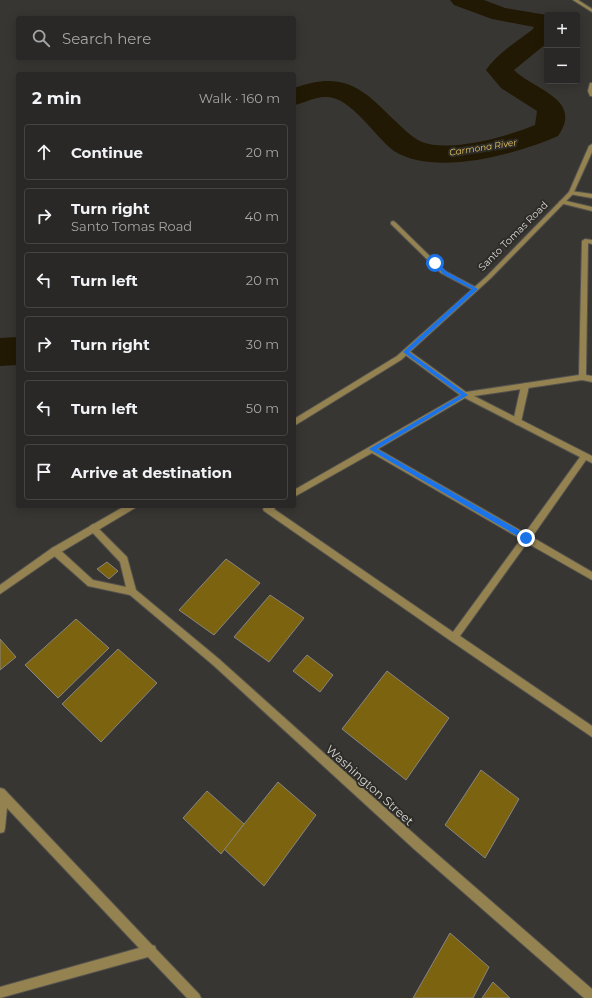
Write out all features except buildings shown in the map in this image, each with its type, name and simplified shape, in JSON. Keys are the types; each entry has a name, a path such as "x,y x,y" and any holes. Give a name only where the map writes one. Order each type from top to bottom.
{"street":[{"path":"574,0 592,11"},
{"path":"592,84 590,91 592,95"},
{"name":"Santo Tomas Road","path":"296,423 399,358 475,289 571,193 592,146"},
{"path":"571,193 592,196"},
{"path":"562,202 592,210"},
{"path":"393,223 443,272 475,289"},
{"path":"582,377 585,241 592,242"},
{"path":"406,352 465,395 588,458 526,538 454,638"},
{"path":"296,493 465,395 582,377 592,379"},
{"path":"516,422 525,386"},
{"path":"372,449 592,576"},
{"path":"0,590 56,551 129,508"},
{"path":"269,508 267,509 592,732"},
{"path":"94,528 124,560 132,592"},
{"name":"Washington Street","path":"56,551 91,583 132,592 216,662 418,845 592,997"},
{"path":"0,828 2,795"},
{"path":"2,795 196,998"},
{"path":"0,993 151,950"}],"waterway":[{"name":"Carmona River","path":"296,96 326,88 349,94 369,110 401,142 413,149 427,153 444,154 481,150 518,141 548,130 552,116 548,106 540,99 513,83 499,70 521,50 542,35 546,28 544,22 500,14 462,0"},
{"name":"Carmona River","path":"0,352 16,351"}],"route":[{"path":"435,263 443,272 475,289 406,352 430,371 465,395 372,449 526,538"}]}
